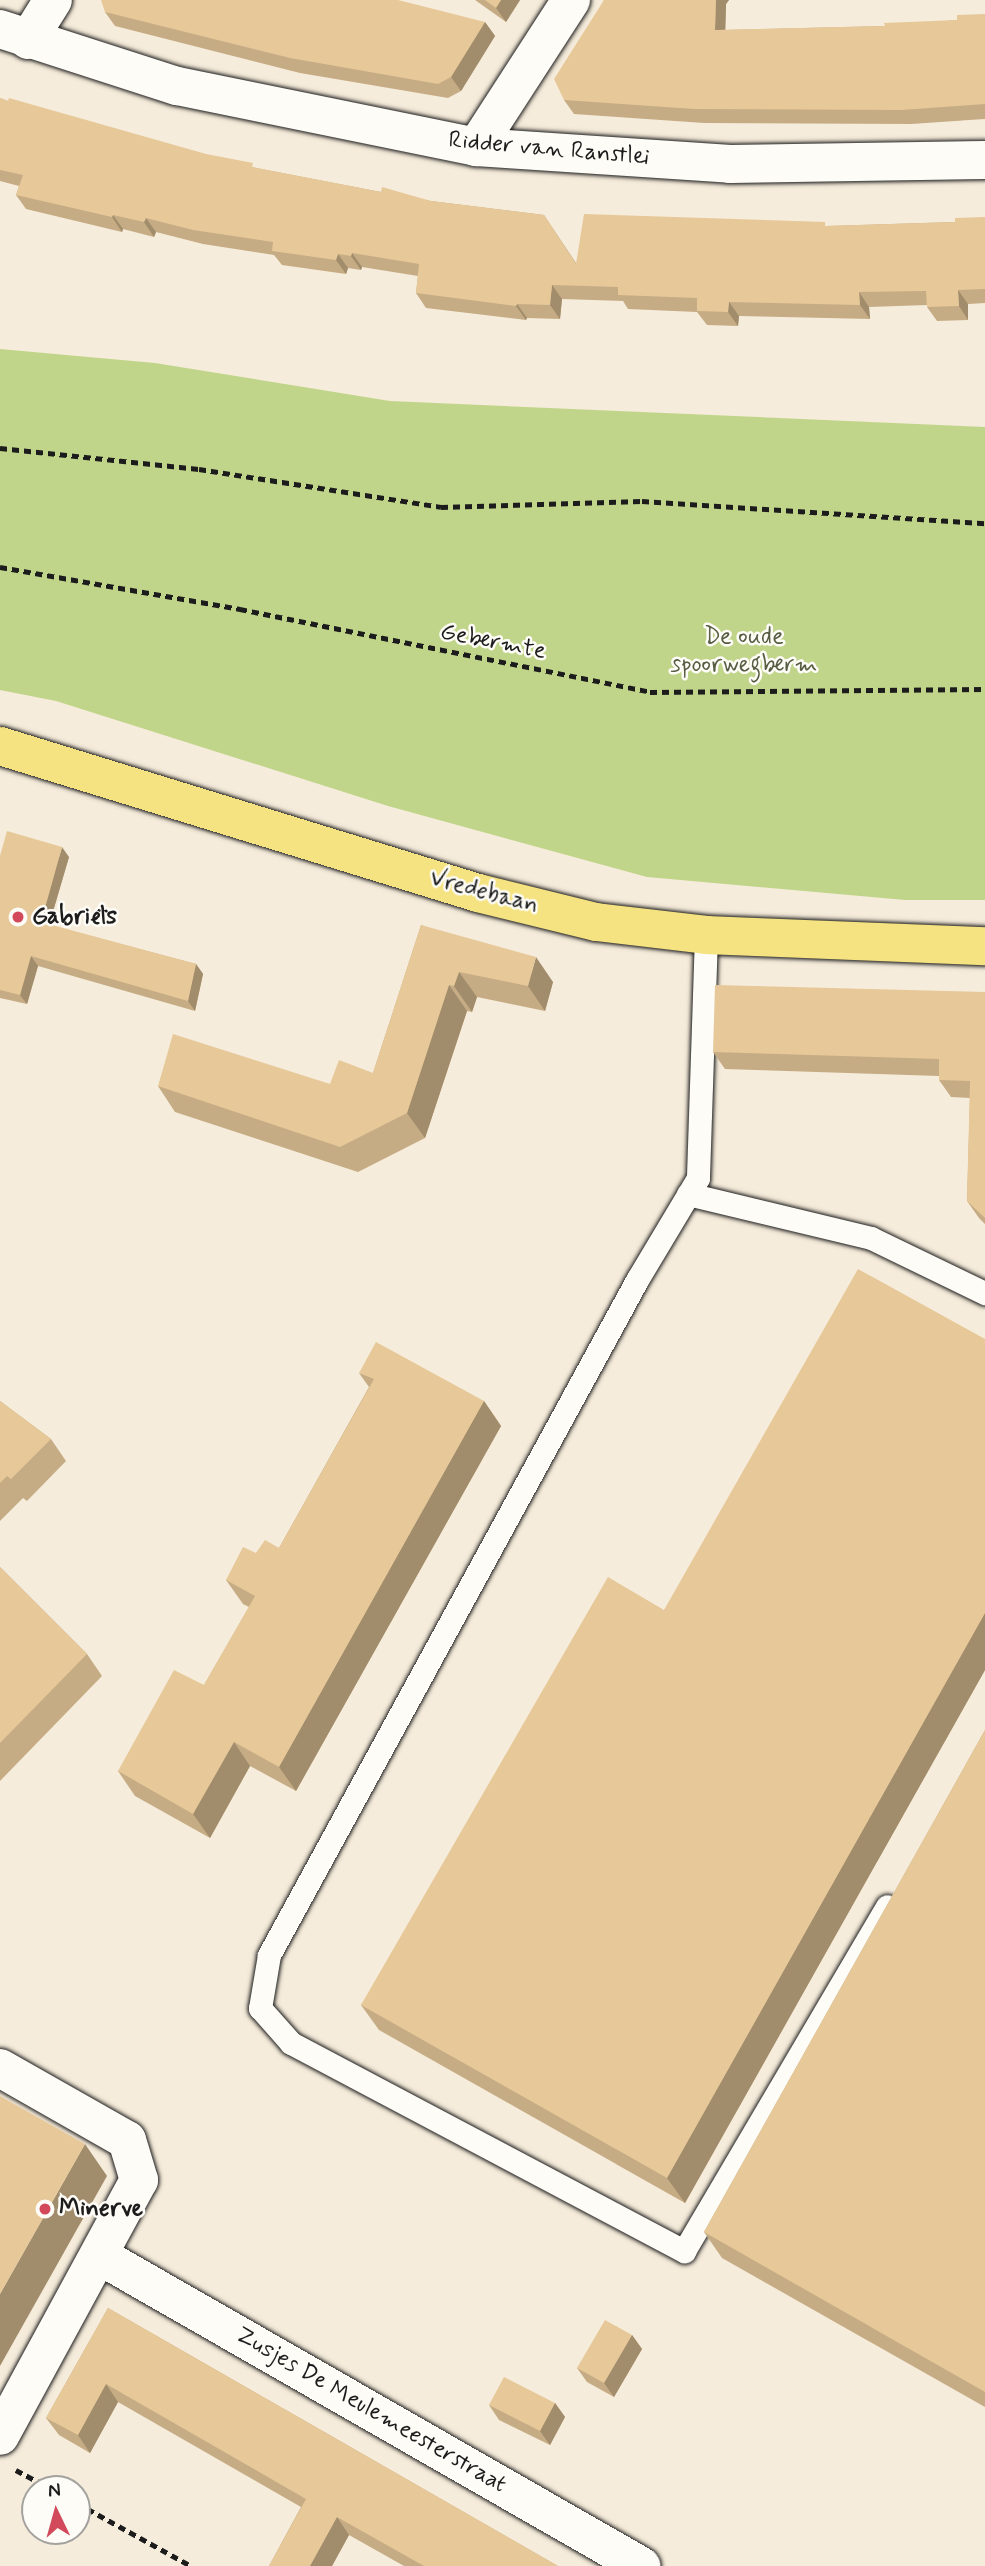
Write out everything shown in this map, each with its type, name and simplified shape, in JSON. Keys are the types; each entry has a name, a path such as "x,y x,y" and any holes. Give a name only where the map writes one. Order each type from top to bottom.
{"main road":[{"name":"Vredebaan","path":"0,746 478,893 596,922 706,935 985,946"}],"street":[{"path":"14,34 53,0"},
{"path":"477,147 572,0"},
{"name":"Ridder van Ranstlei","path":"14,34 177,86 477,147 730,164 985,160"},
{"path":"0,2068 127,2140 139,2180 5,2451"},
{"name":"Zusjes De Meulemeesterstraat","path":"100,2256 641,2566"}],"lane":[{"path":"706,935 698,1178 636,1280 269,1955 260,2008 291,2043 684,2251 901,1883"},
{"path":"688,1194 871,1238 985,1293"}],"path":[{"path":"0,448 199,468 441,506 642,501 985,523"},
{"name":"Gebermte","path":"0,567 240,609 650,692 985,690"},
{"path":"5,2451 34,2475"},
{"path":"91,2511 191,2566"}],"green space":[{"name":"De oude spoorwegberm","path":"0,349 155,363 390,401 985,427 985,900 905,900 647,877 388,806 56,701 0,690"}],"building":[{"path":"101,0 398,0 485,22 451,77 438,84 290,58 105,12"},
{"path":"485,0 501,0 496,8"},
{"path":"604,0 716,0 715,30 885,26 884,23 957,20 957,15 985,14 985,104 901,110 694,109 564,100 554,79"},
{"path":"0,98 8,101 9,98 206,154 253,163 252,167 381,192 382,187 431,201 544,215 576,264 584,214 825,222 825,226 955,222 955,218 985,217 985,289 958,290 959,306 927,307 926,291 859,292 860,305 729,302 728,312 697,311 697,298 618,295 618,287 552,285 550,305 516,306 416,293 419,264 352,253 351,256 338,254 336,260 272,251 273,242 193,230 146,218 144,222 113,215 112,217 16,195 23,175 0,170"},
{"path":"7,831 62,847 41,922 196,964 188,1001 31,956 20,995 0,990 0,856"},
{"path":"421,925 536,957 528,986 459,972 454,986 449,985 407,1113 340,1147 158,1086 173,1034 330,1084 339,1060 373,1073"},
{"path":"715,985 985,992 985,1218 967,1201 970,1081 939,1080 939,1059 713,1052"},
{"path":"858,1269 985,1339 985,1613 667,2178 361,2005 608,1577 664,1610"},
{"path":"376,1342 484,1401 279,1767 234,1742 193,1814 118,1771 174,1670 204,1685 255,1596 226,1580 243,1547 256,1553 265,1540 279,1548 374,1379 359,1373"},
{"path":"0,1401 51,1439 11,1479 7,1476 0,1483"},
{"path":"0,1567 87,1654 0,1743"},
{"path":"985,1730 985,2392 704,2232"},
{"path":"0,2096 85,2144 0,2294"},
{"path":"108,2308 558,2566 424,2566 337,2517 310,2566 269,2566 306,2499 106,2384 78,2435 46,2418"},
{"path":"605,2320 632,2335 604,2383 577,2368"},
{"path":"504,2377 555,2403 540,2431 489,2405"}],"place":[{"name":"Gabriëls","path":"18,917"},
{"name":"Minerve","path":"45,2209"}]}
